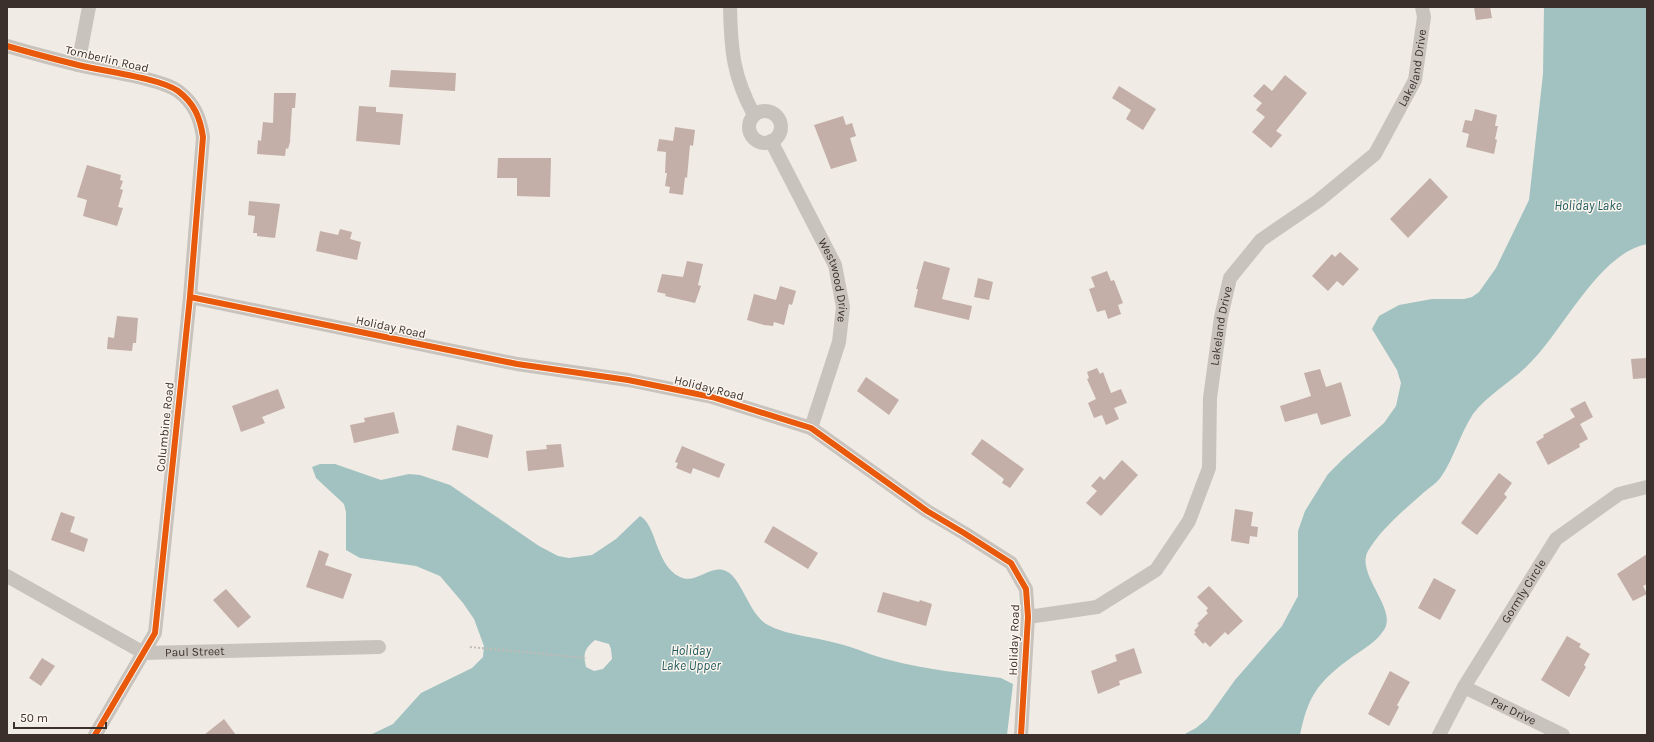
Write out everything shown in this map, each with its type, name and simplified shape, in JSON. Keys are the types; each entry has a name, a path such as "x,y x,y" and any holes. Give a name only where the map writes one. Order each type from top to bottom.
{"street":[{"path":"78,65 89,7"},
{"path":"730,7 733,57 737,75 742,93 754,115"},
{"name":"Lakeland Drive","path":"1028,617 1097,607 1156,570 1189,521 1209,468 1210,398 1221,317 1230,278 1261,240 1318,201 1375,154 1415,80 1424,17 1422,7"},
{"name":"Tomberlin Road","path":"7,46 78,65 159,82 177,90 194,107"},
{"name":"Columbine Road","path":"95,735 155,633 190,297 204,137 201,121 194,107"},
{"path":"770,111 778,118 781,128 779,133 771,141 767,142 757,140 750,133 749,123 754,115 759,112 770,111"},
{"name":"Westwood Drive","path":"771,141 834,265 843,307 839,342 811,428"},
{"name":"Holiday Road","path":"190,297 517,364 628,380 712,397 811,428 927,511 1011,563 1026,588 1028,617 1021,735"},
{"name":"Gormly Circle","path":"1439,735 1464,687 1556,539 1619,494 1647,488"},
{"path":"7,576 144,653"},
{"name":"Paul Street","path":"144,653 379,647"},
{"name":"Par Drive","path":"1464,687 1563,735"}],"path":[{"path":"470,647 586,658"}],"water":[{"name":"Holiday Lake","path":"1544,7 1647,7 1647,244 1630,250 1613,262 1598,277 1542,350 1515,377 1486,400 1473,414 1446,470 1439,480 1393,521 1373,543 1368,551 1366,560 1367,570 1386,612 1387,622 1384,630 1374,642 1352,657 1323,682 1311,699 1303,721 1300,735 1183,735 1196,728 1207,719 1235,680 1282,626 1298,596 1298,531 1305,511 1328,474 1384,423 1396,406 1401,383 1397,370 1372,329 1379,316 1399,305 1432,299 1464,299 1472,297 1479,292 1496,268 1529,200 1543,74"},
{"name":"Holiday Lake Upper","path":"320,464 335,464 381,480 409,474 420,475 450,485 539,546 558,556 569,558 592,555 616,539 640,516 646,521 661,555 672,571 680,577 686,579 698,577 714,570 726,571 737,581 756,613 761,620 768,625 792,634 828,641 904,663 945,671 1001,678 1013,684 1007,735 370,735 393,724 421,693 472,668 483,657 484,646 474,619 463,603 440,576 416,566 360,558 346,550 346,512 344,504 316,478 312,467","holes":["595,640 609,644 612,659 603,669 594,671 586,667 585,652 591,643"]}],"building":[{"path":"1474,7 1490,7 1492,18 1476,20"},
{"path":"391,70 456,73 455,91 389,87"},
{"path":"1285,75 1307,93 1276,131 1282,135 1271,148 1252,132 1265,117 1256,110 1262,103 1253,96 1264,84 1272,91"},
{"path":"1119,86 1156,109 1143,130 1126,119 1131,110 1112,98"},
{"path":"274,93 296,93 295,108 292,108 290,142 288,149 286,148 285,156 257,154 258,140 261,141 263,122 273,123"},
{"path":"359,106 376,107 376,112 403,114 400,145 356,141"},
{"path":"1475,109 1497,115 1495,126 1498,126 1495,139 1497,140 1494,154 1466,147 1469,134 1462,132 1465,120 1472,121"},
{"path":"843,116 846,125 852,123 856,136 850,138 857,161 831,169 814,125"},
{"path":"675,127 695,130 693,146 690,145 687,178 685,177 683,195 669,193 670,187 665,186 667,173 665,173 666,152 657,151 659,139 673,141"},
{"path":"498,158 551,158 550,197 517,196 517,178 497,178"},
{"path":"87,165 121,175 120,180 123,181 120,189 123,190 118,207 123,208 117,226 83,216 87,200 77,197"},
{"path":"1430,178 1448,197 1408,238 1390,219"},
{"path":"249,201 280,204 275,238 257,236 257,233 253,233 255,216 248,215"},
{"path":"340,229 352,232 350,239 361,242 357,260 316,251 320,231 338,235"},
{"path":"1340,252 1359,269 1343,286 1337,281 1328,291 1312,276 1332,254 1335,257"},
{"path":"687,261 703,264 698,285 701,286 695,303 665,296 666,294 657,292 662,274 683,277"},
{"path":"924,261 950,268 942,299 972,306 969,320 914,307 918,289 916,289"},
{"path":"1107,271 1111,281 1114,280 1123,303 1118,305 1121,314 1108,319 1105,310 1097,312 1089,289 1095,287 1091,277"},
{"path":"978,278 993,282 989,300 974,297"},
{"path":"780,286 796,291 792,305 789,304 784,325 774,322 773,326 764,325 747,320 754,294 776,300"},
{"path":"117,316 138,318 136,343 133,343 132,351 107,349 108,337 114,338"},
{"path":"1647,358 1647,378 1633,379 1631,359"},
{"path":"1097,368 1100,374 1103,372 1111,393 1121,389 1127,403 1114,408 1119,419 1106,425 1102,415 1094,418 1088,403 1096,399 1087,379 1089,378 1087,372"},
{"path":"1320,369 1326,387 1341,382 1351,416 1321,425 1317,413 1285,422 1280,406 1311,396 1304,373"},
{"path":"866,377 899,400 889,415 857,391"},
{"path":"278,389 285,408 262,417 265,423 241,432 232,406"},
{"path":"1585,401 1593,417 1580,424 1588,439 1579,444 1580,447 1548,465 1536,442 1544,437 1543,435 1575,417 1570,409"},
{"path":"394,412 399,433 354,443 350,425 365,422 364,418"},
{"path":"457,425 493,435 488,458 452,450"},
{"path":"982,439 1024,469 1010,488 1002,483 1004,479 971,454"},
{"path":"561,444 564,467 528,471 526,451 547,449 546,445"},
{"path":"682,446 725,464 719,478 693,468 691,474 676,468 678,463 675,462"},
{"path":"1122,460 1138,475 1101,516 1086,503 1097,491 1091,486 1100,476 1104,480"},
{"path":"1499,473 1512,483 1504,494 1507,497 1477,535 1461,523"},
{"path":"1235,509 1253,512 1251,526 1258,527 1257,537 1250,536 1249,544 1231,541"},
{"path":"61,512 75,517 70,532 88,539 84,552 51,540"},
{"path":"773,526 818,553 808,569 764,542"},
{"path":"319,550 329,554 325,565 352,574 343,599 306,587"},
{"path":"1647,554 1647,584 1643,586 1647,594 1633,601 1617,574"},
{"path":"1434,578 1456,590 1440,620 1418,608"},
{"path":"1209,586 1243,621 1228,635 1225,632 1210,647 1205,642 1203,644 1194,634 1196,632 1194,631 1199,625 1197,624 1208,613 1206,611 1208,608 1197,597"},
{"path":"226,589 251,617 238,628 213,600"},
{"path":"883,592 932,604 926,626 877,612"},
{"path":"1567,636 1581,644 1579,647 1590,654 1584,665 1586,667 1569,697 1541,680"},
{"path":"1134,648 1142,673 1119,681 1120,685 1098,694 1091,671 1117,661 1115,655"},
{"path":"42,658 55,666 41,686 29,678"},
{"path":"1390,671 1410,682 1397,705 1399,707 1389,726 1368,714"},
{"path":"224,719 236,735 204,735"}],"cycle path":[{"path":"7,46 78,65 145,79 170,86 184,96 192,106 198,117 203,137 190,297 155,633 95,735"},
{"path":"190,297 517,364 628,380 712,397 811,428 927,511 1011,563 1026,589 1028,617 1021,735"}]}
